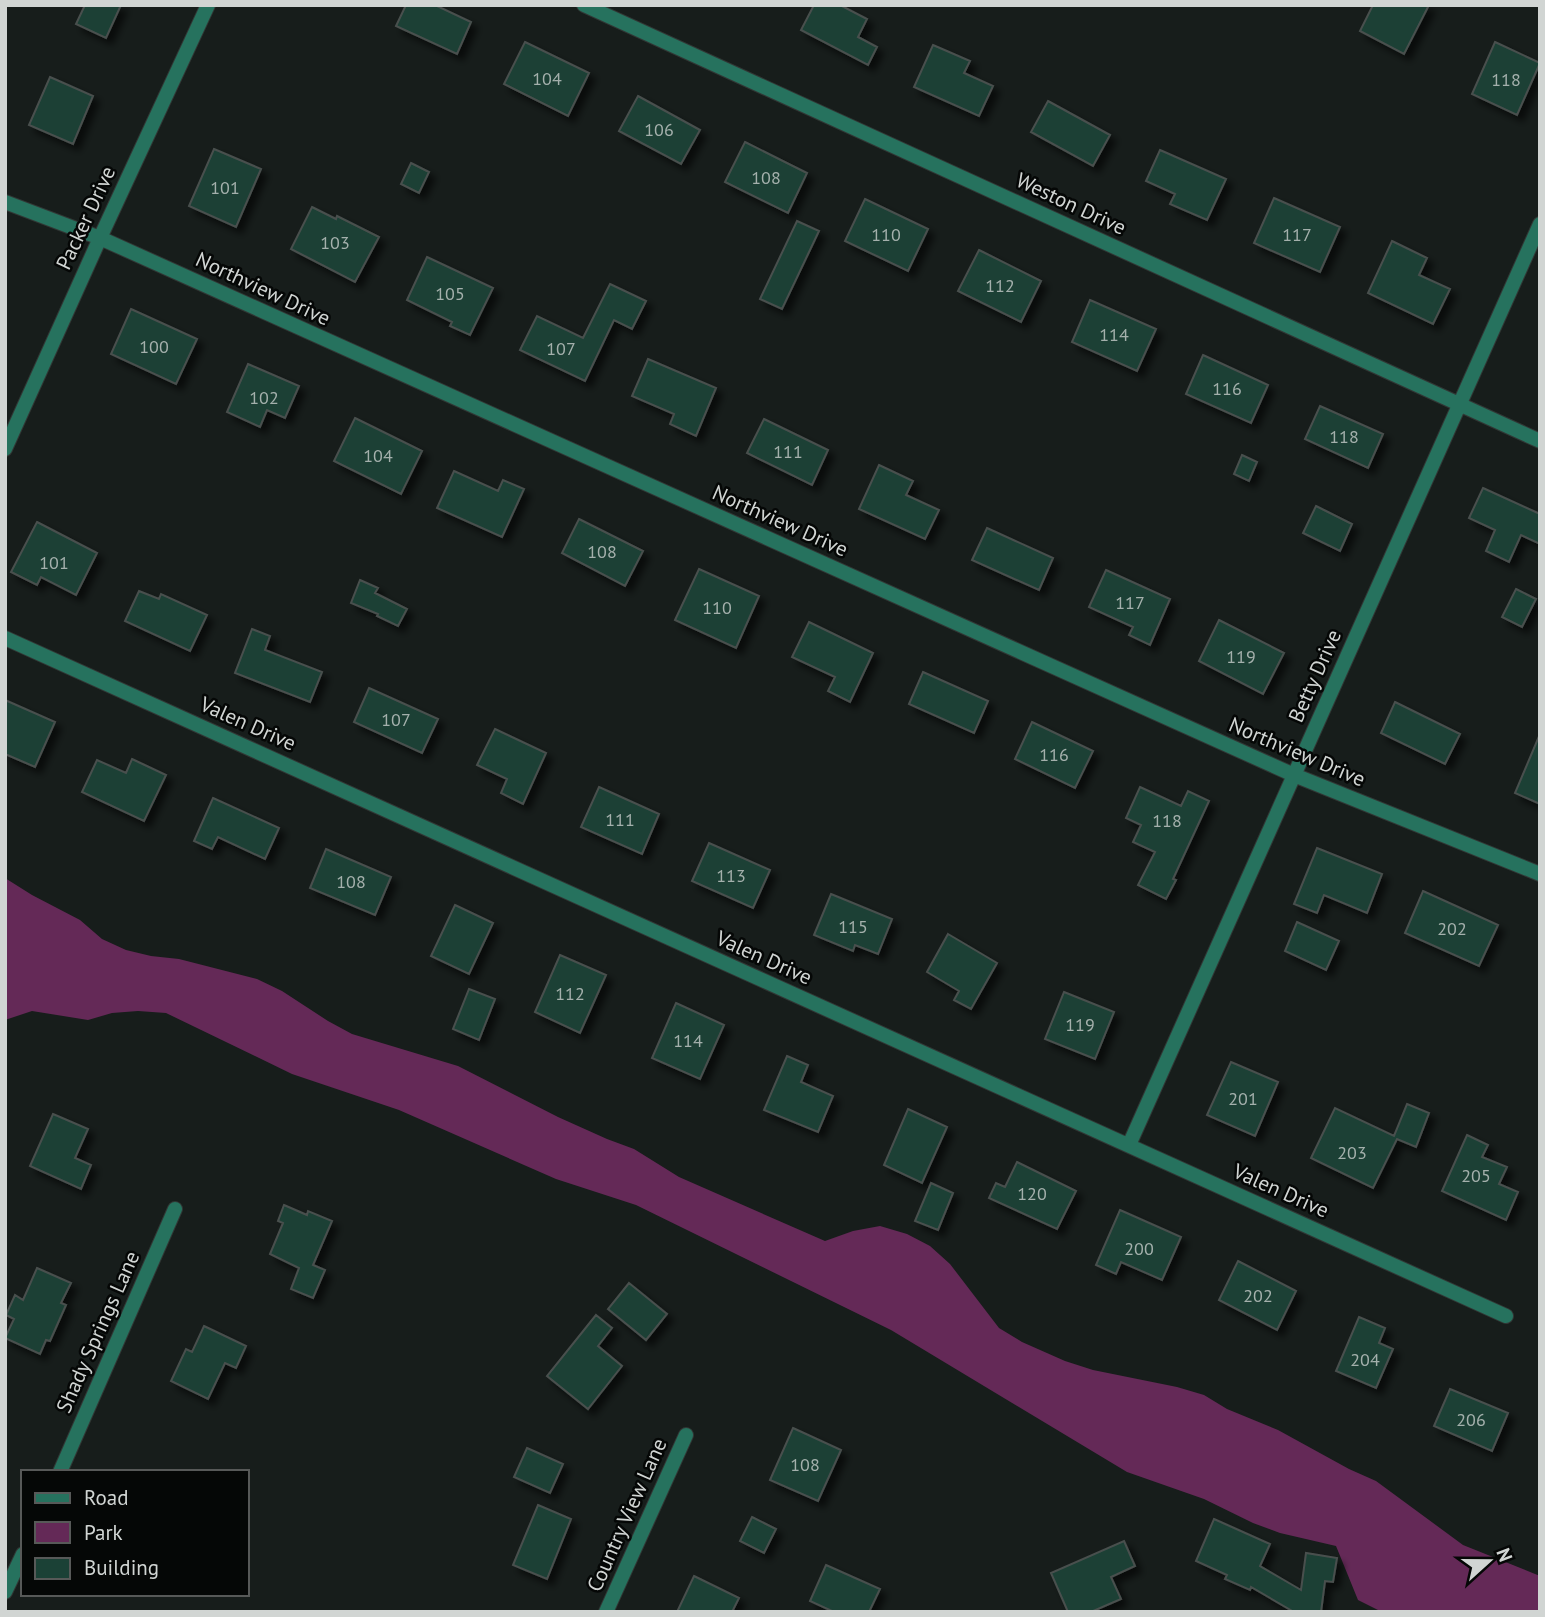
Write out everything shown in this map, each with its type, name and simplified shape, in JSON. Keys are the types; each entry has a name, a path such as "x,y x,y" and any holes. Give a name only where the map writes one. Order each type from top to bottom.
{"street":[{"name":"Packer Drive","path":"5,449 208,5"},
{"name":"Weston Drive","path":"584,5 1540,441"},
{"name":"Northview Drive","path":"5,202 100,238 1294,775 1540,874"},
{"name":"Betty Drive","path":"1129,1145 1540,224"},
{"name":"Valen Drive","path":"5,638 1506,1316"},
{"name":"Shady Springs Lane","path":"61,1470 176,1209"},
{"name":"Country View Lane","path":"606,1612 686,1435"},
{"path":"5,1592 21,1558"}],"green space":[{"path":"5,878 80,920 102,939 126,950 179,959 257,979 282,991 352,1034 458,1066 558,1117 634,1149 679,1177 825,1241 853,1231 880,1226 907,1234 930,1246 950,1264 999,1328 1022,1342 1093,1370 1204,1395 1227,1409 1278,1430 1376,1481 1463,1545 1540,1576 1540,1612 1382,1612 1358,1600 1336,1546 1280,1533 1204,1499 1127,1472 891,1330 636,1205 556,1179 399,1110 292,1074 166,1013 112,1013 88,1020 32,1011 5,1020"}],"building":[{"path":"85,5 121,5 106,38 76,24"},
{"path":"406,5 435,5 471,22 457,54 396,26"},
{"path":"814,5 840,5 867,19 858,37 877,47 868,65 801,30"},
{"path":"1373,5 1429,5 1404,54 1360,31"},
{"path":"525,42 589,73 568,116 504,84"},
{"path":"1495,42 1540,63 1517,115 1472,94"},
{"path":"933,45 970,61 964,73 993,86 979,116 914,87"},
{"path":"50,77 93,96 73,144 29,125"},
{"path":"638,96 700,130 681,164 619,131"},
{"path":"1048,101 1110,135 1093,166 1031,132"},
{"path":"745,142 807,173 788,213 725,182"},
{"path":"214,149 261,169 236,227 189,206"},
{"path":"1160,150 1226,179 1207,220 1170,204 1175,194 1146,181"},
{"path":"411,163 429,172 419,193 401,184"},
{"path":"1274,198 1340,227 1320,272 1254,243"},
{"path":"865,199 928,229 908,271 845,241"},
{"path":"312,207 379,237 355,282 291,249"},
{"path":"797,221 819,231 782,309 760,299"},
{"path":"1392,241 1427,258 1419,275 1450,289 1433,324 1368,293"},
{"path":"979,250 1041,281 1021,322 958,291"},
{"path":"427,257 493,288 470,335 450,326 452,322 407,300"},
{"path":"610,284 646,301 632,329 614,320 585,381 520,350 537,316 583,338"},
{"path":"1090,300 1156,329 1137,371 1072,342"},
{"path":"131,309 197,339 176,384 111,354"},
{"path":"1203,355 1268,385 1251,423 1186,394"},
{"path":"648,359 716,388 696,436 670,424 674,414 632,396"},
{"path":"248,364 299,386 285,418 267,410 260,427 227,412"},
{"path":"1320,406 1383,434 1368,468 1305,439"},
{"path":"355,418 422,451 401,494 334,461"},
{"path":"764,419 828,450 812,485 747,453"},
{"path":"1242,455 1257,462 1249,481 1234,474"},
{"path":"879,465 913,481 906,495 939,510 925,539 859,509"},
{"path":"454,471 498,491 503,480 524,489 502,537 437,508"},
{"path":"1483,488 1540,514 1540,544 1521,535 1509,562 1486,551 1495,530 1469,518"},
{"path":"1316,506 1352,524 1340,551 1303,533"},
{"path":"579,519 643,551 625,586 562,553"},
{"path":"37,522 97,553 76,595 41,577 37,585 11,572"},
{"path":"987,528 1053,558 1039,590 972,560"},
{"path":"699,569 759,596 736,648 675,620"},
{"path":"1106,570 1170,599 1150,645 1129,635 1133,627 1089,607"},
{"path":"360,580 378,588 375,593 407,609 398,626 351,603"},
{"path":"1516,589 1536,599 1522,627 1502,617"},
{"path":"139,591 159,599 161,594 207,615 190,651 125,621"},
{"path":"1219,620 1284,653 1263,694 1199,661"},
{"path":"809,622 873,653 850,702 828,691 835,677 792,657"},
{"path":"252,629 270,636 265,650 322,672 310,702 235,673"},
{"path":"923,672 988,701 974,733 909,704"},
{"path":"369,688 438,719 422,753 354,722"},
{"path":"5,700 55,722 35,767 5,754"},
{"path":"1395,702 1460,734 1445,764 1381,733"},
{"path":"1032,722 1093,751 1075,788 1015,759"},
{"path":"495,729 546,753 523,804 501,793 507,779 477,765"},
{"path":"1540,734 1540,804 1515,793"},
{"path":"132,759 166,775 144,821 82,792 97,760 126,773"},
{"path":"599,787 659,814 642,854 581,827"},
{"path":"1140,787 1181,806 1188,791 1209,801 1166,899 1138,885 1155,852 1133,842 1141,825 1126,818"},
{"path":"213,798 279,828 265,859 218,837 212,849 194,841"},
{"path":"709,843 770,870 753,908 692,881"},
{"path":"1317,848 1382,874 1367,913 1324,895 1317,913 1294,904"},
{"path":"326,849 391,877 375,915 310,888"},
{"path":"1423,891 1498,925 1479,966 1405,933"},
{"path":"831,894 892,919 878,954 855,945 853,951 814,935"},
{"path":"455,905 493,923 469,974 431,956"},
{"path":"1297,922 1339,941 1326,970 1285,951"},
{"path":"948,934 997,963 971,1009 954,1000 959,991 927,972"},
{"path":"560,955 606,975 580,1033 535,1012"},
{"path":"469,989 495,999 479,1040 453,1029"},
{"path":"1064,992 1114,1012 1095,1059 1045,1039"},
{"path":"676,1003 724,1025 700,1079 652,1058"},
{"path":"787,1056 808,1065 801,1082 833,1096 818,1132 764,1110"},
{"path":"1231,1062 1278,1082 1255,1136 1207,1115"},
{"path":"1407,1104 1429,1113 1416,1147 1397,1139 1373,1188 1311,1158 1335,1108 1394,1136"},
{"path":"908,1109 947,1127 922,1183 884,1165"},
{"path":"53,1114 88,1129 75,1158 91,1165 81,1189 30,1166"},
{"path":"1467,1135 1488,1145 1482,1157 1507,1167 1499,1184 1518,1192 1506,1220 1442,1191"},
{"path":"1017,1162 1076,1191 1057,1229 989,1198 996,1183 1005,1187"},
{"path":"931,1183 953,1193 938,1230 915,1221"},
{"path":"284,1205 307,1215 308,1211 332,1221 313,1265 325,1270 313,1298 291,1289 299,1268 270,1254 283,1223 278,1221"},
{"path":"1120,1210 1181,1237 1162,1280 1121,1262 1116,1274 1096,1265"},
{"path":"1238,1261 1296,1291 1277,1330 1219,1300"},
{"path":"37,1268 71,1283 61,1303 66,1305 50,1341 46,1340 40,1354 5,1338 14,1319 6,1315 15,1295 23,1300"},
{"path":"629,1283 667,1314 646,1340 608,1309"},
{"path":"596,1315 612,1328 598,1346 622,1366 588,1409 547,1376"},
{"path":"1359,1317 1385,1328 1379,1343 1393,1349 1376,1388 1336,1371"},
{"path":"204,1326 246,1346 236,1368 225,1363 208,1399 171,1381 186,1349 192,1352"},
{"path":"1450,1389 1508,1413 1492,1451 1434,1426"},
{"path":"793,1428 841,1450 818,1501 770,1480"},
{"path":"527,1448 563,1464 550,1493 514,1477"},
{"path":"538,1505 571,1519 547,1579 513,1565"},
{"path":"752,1517 776,1529 764,1553 740,1541"},
{"path":"1214,1519 1270,1544 1260,1566 1301,1590 1306,1553 1337,1558 1333,1582 1325,1581 1321,1612 1294,1612 1251,1587 1250,1590 1225,1579 1227,1575 1196,1561"},
{"path":"1124,1541 1135,1566 1111,1577 1121,1599 1091,1612 1068,1612 1051,1573"},
{"path":"826,1565 880,1589 869,1612 834,1612 810,1601"},
{"path":"694,1576 739,1598 732,1612 677,1612"}]}
